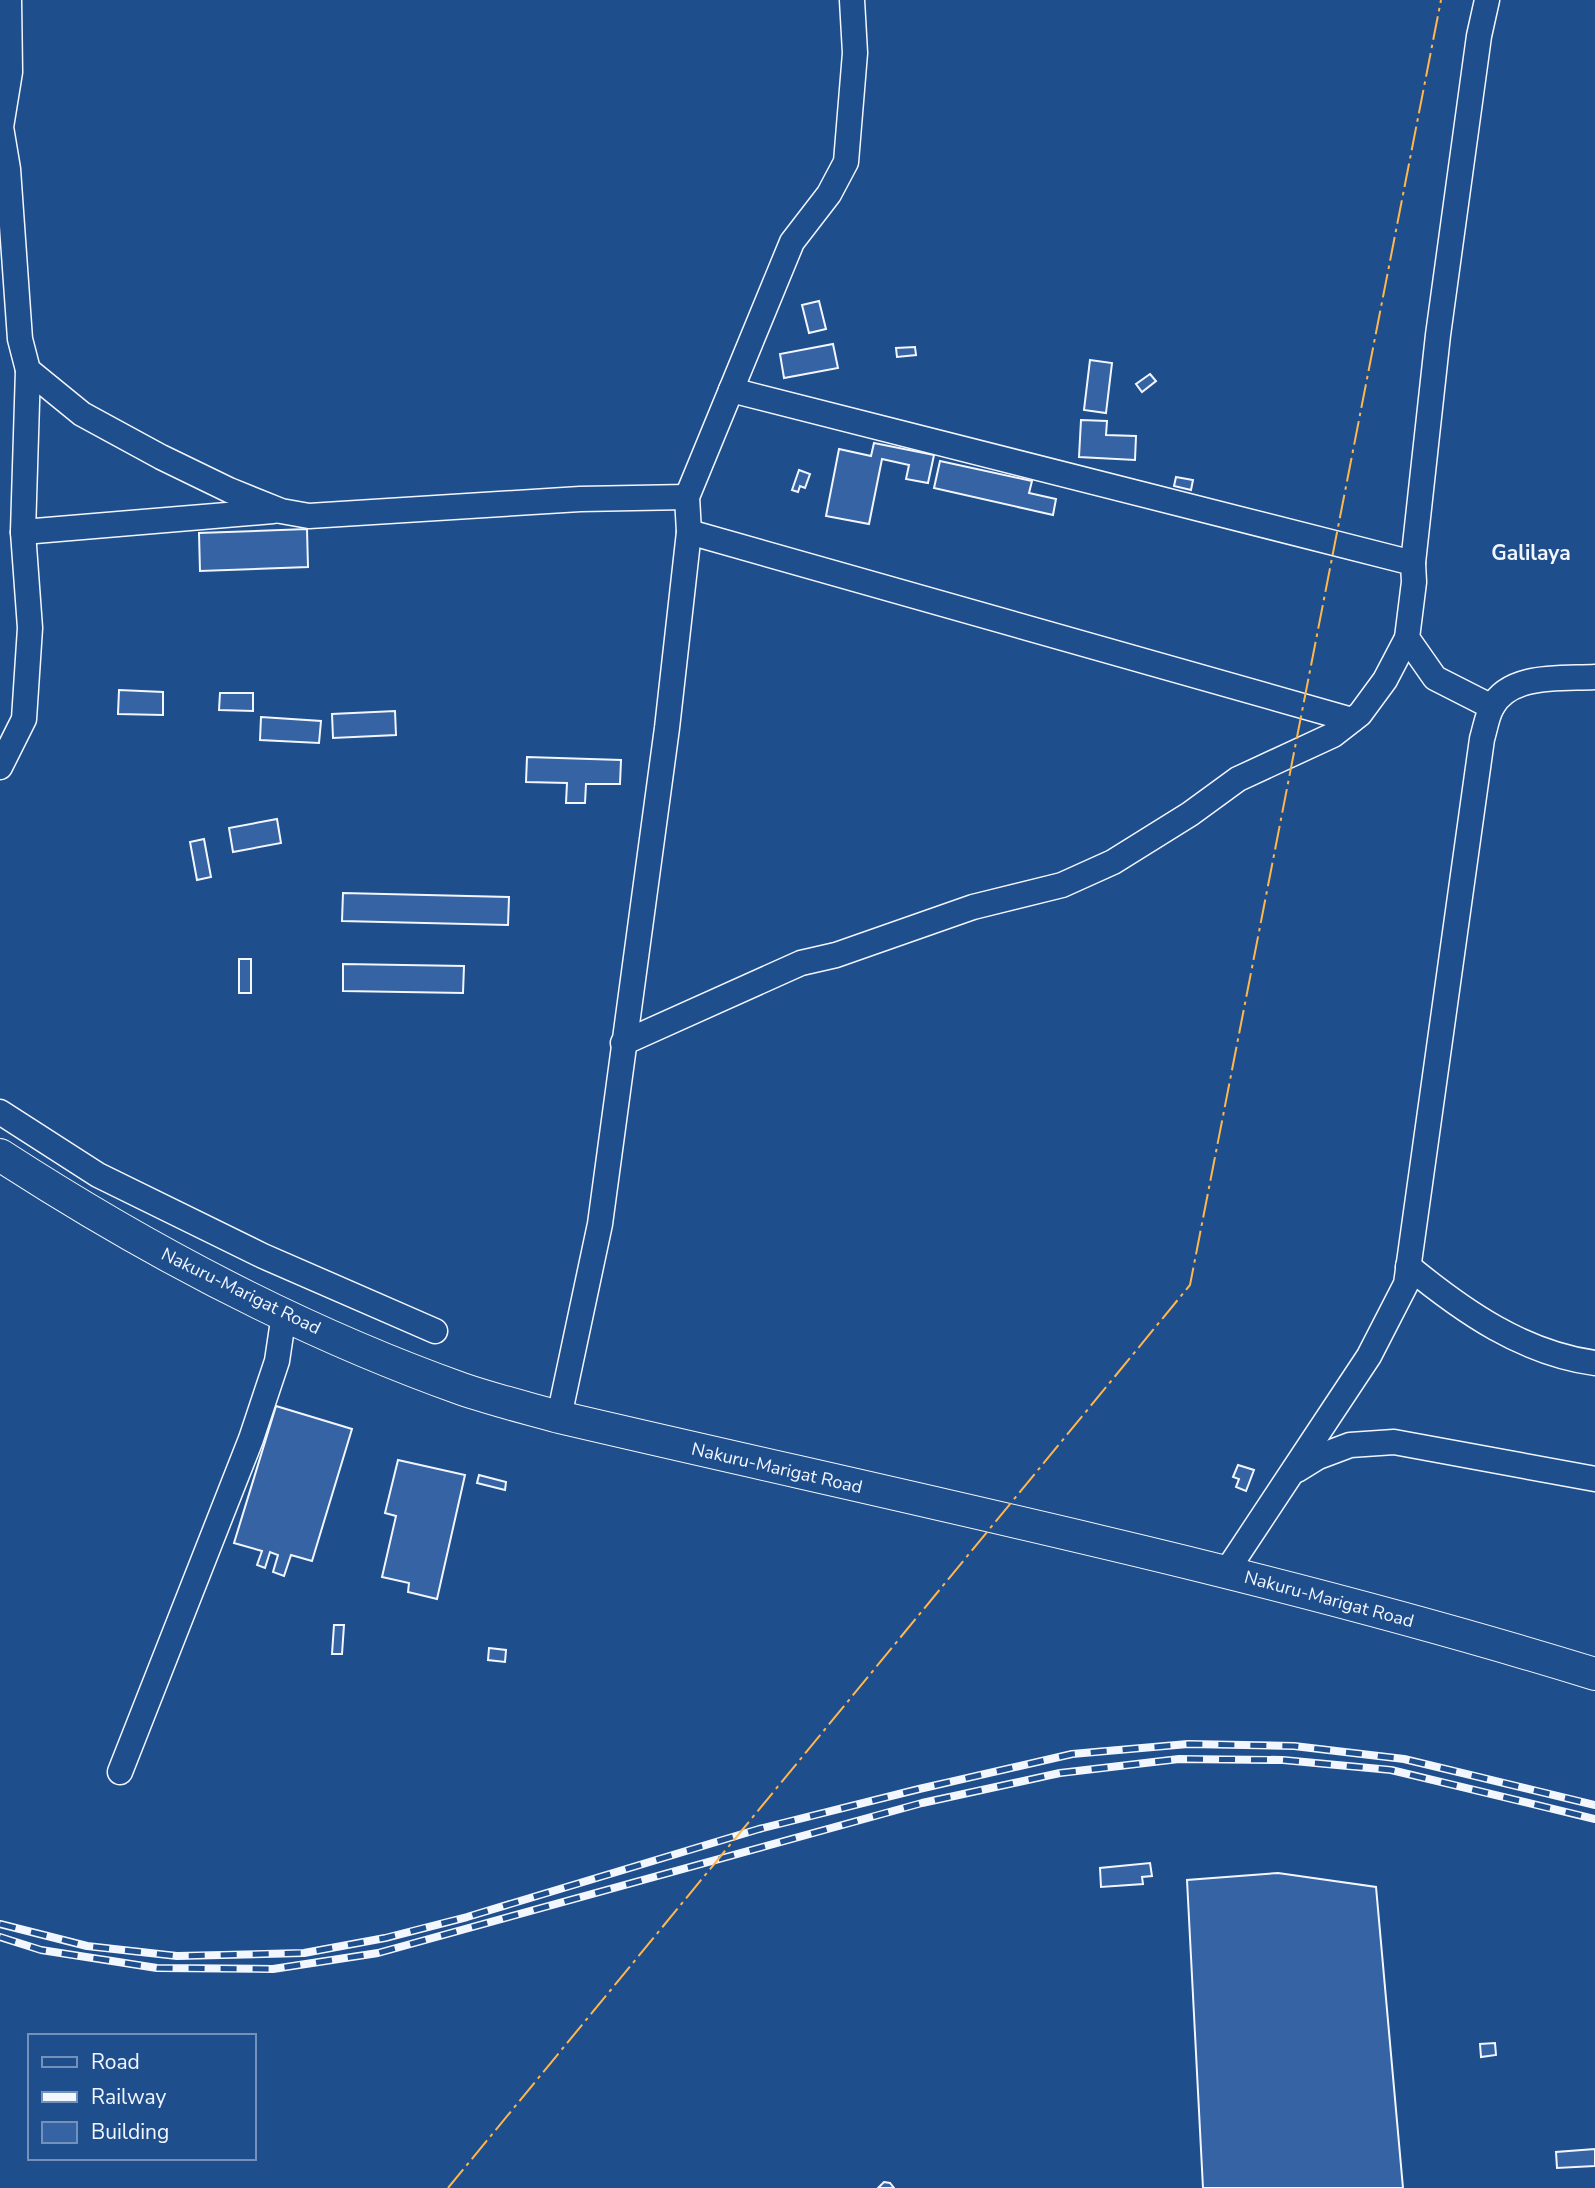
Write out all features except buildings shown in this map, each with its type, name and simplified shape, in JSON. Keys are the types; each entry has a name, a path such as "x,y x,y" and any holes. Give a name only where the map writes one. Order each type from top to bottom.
{"main road":[{"name":"Nakuru-Marigat Road","path":"0,1155 77,1205 200,1274 284,1314 463,1389 559,1418 1226,1572 1381,1612 1595,1674"}],"street":[{"path":"0,767 24,719 30,628 23,532 28,370 20,339 8,169 0,127 10,72 9,0"},
{"path":"559,1418 600,1224 667,728 688,532 687,497 792,242 830,194 846,162 855,53 852,0"},
{"path":"623,1043 801,962 836,955 973,907 1072,880 1113,862 1190,814 1238,779 1333,734 1352,720 1385,680 1408,638 1414,582 1413,563 1438,335 1479,36 1487,0"},
{"path":"28,370 82,414 229,490 281,511 309,516 580,499 687,497"},
{"path":"731,390 1413,563"},
{"path":"23,532 281,511"},
{"path":"688,532 1352,720"},
{"path":"1408,638 1435,678 1492,707"},
{"path":"1226,1572 1369,1356 1406,1284 1482,739 1492,707 1505,690 1520,684 1595,677"},
{"path":"0,1112 98,1175 263,1256 435,1331"},
{"path":"1408,1266 1444,1295 1522,1344 1561,1358 1595,1363"},
{"path":"120,1772 251,1439 277,1362 284,1314"},
{"path":"1293,1472 1318,1457 1350,1445 1394,1442 1595,1479"}],"railway":[{"path":"0,1924 87,1946 177,1956 304,1953 385,1938 467,1917 759,1829 919,1789 1072,1754 1188,1744 1294,1746 1404,1759 1595,1805"},
{"path":"0,1937 41,1950 157,1968 273,1969 378,1953 922,1803 1060,1773 1179,1759 1283,1760 1391,1770 1595,1819"}],"power":[{"path":"448,2188 1190,1285 1441,0"}],"district":[{"name":"Galilaya","path":"1531,553"}]}
